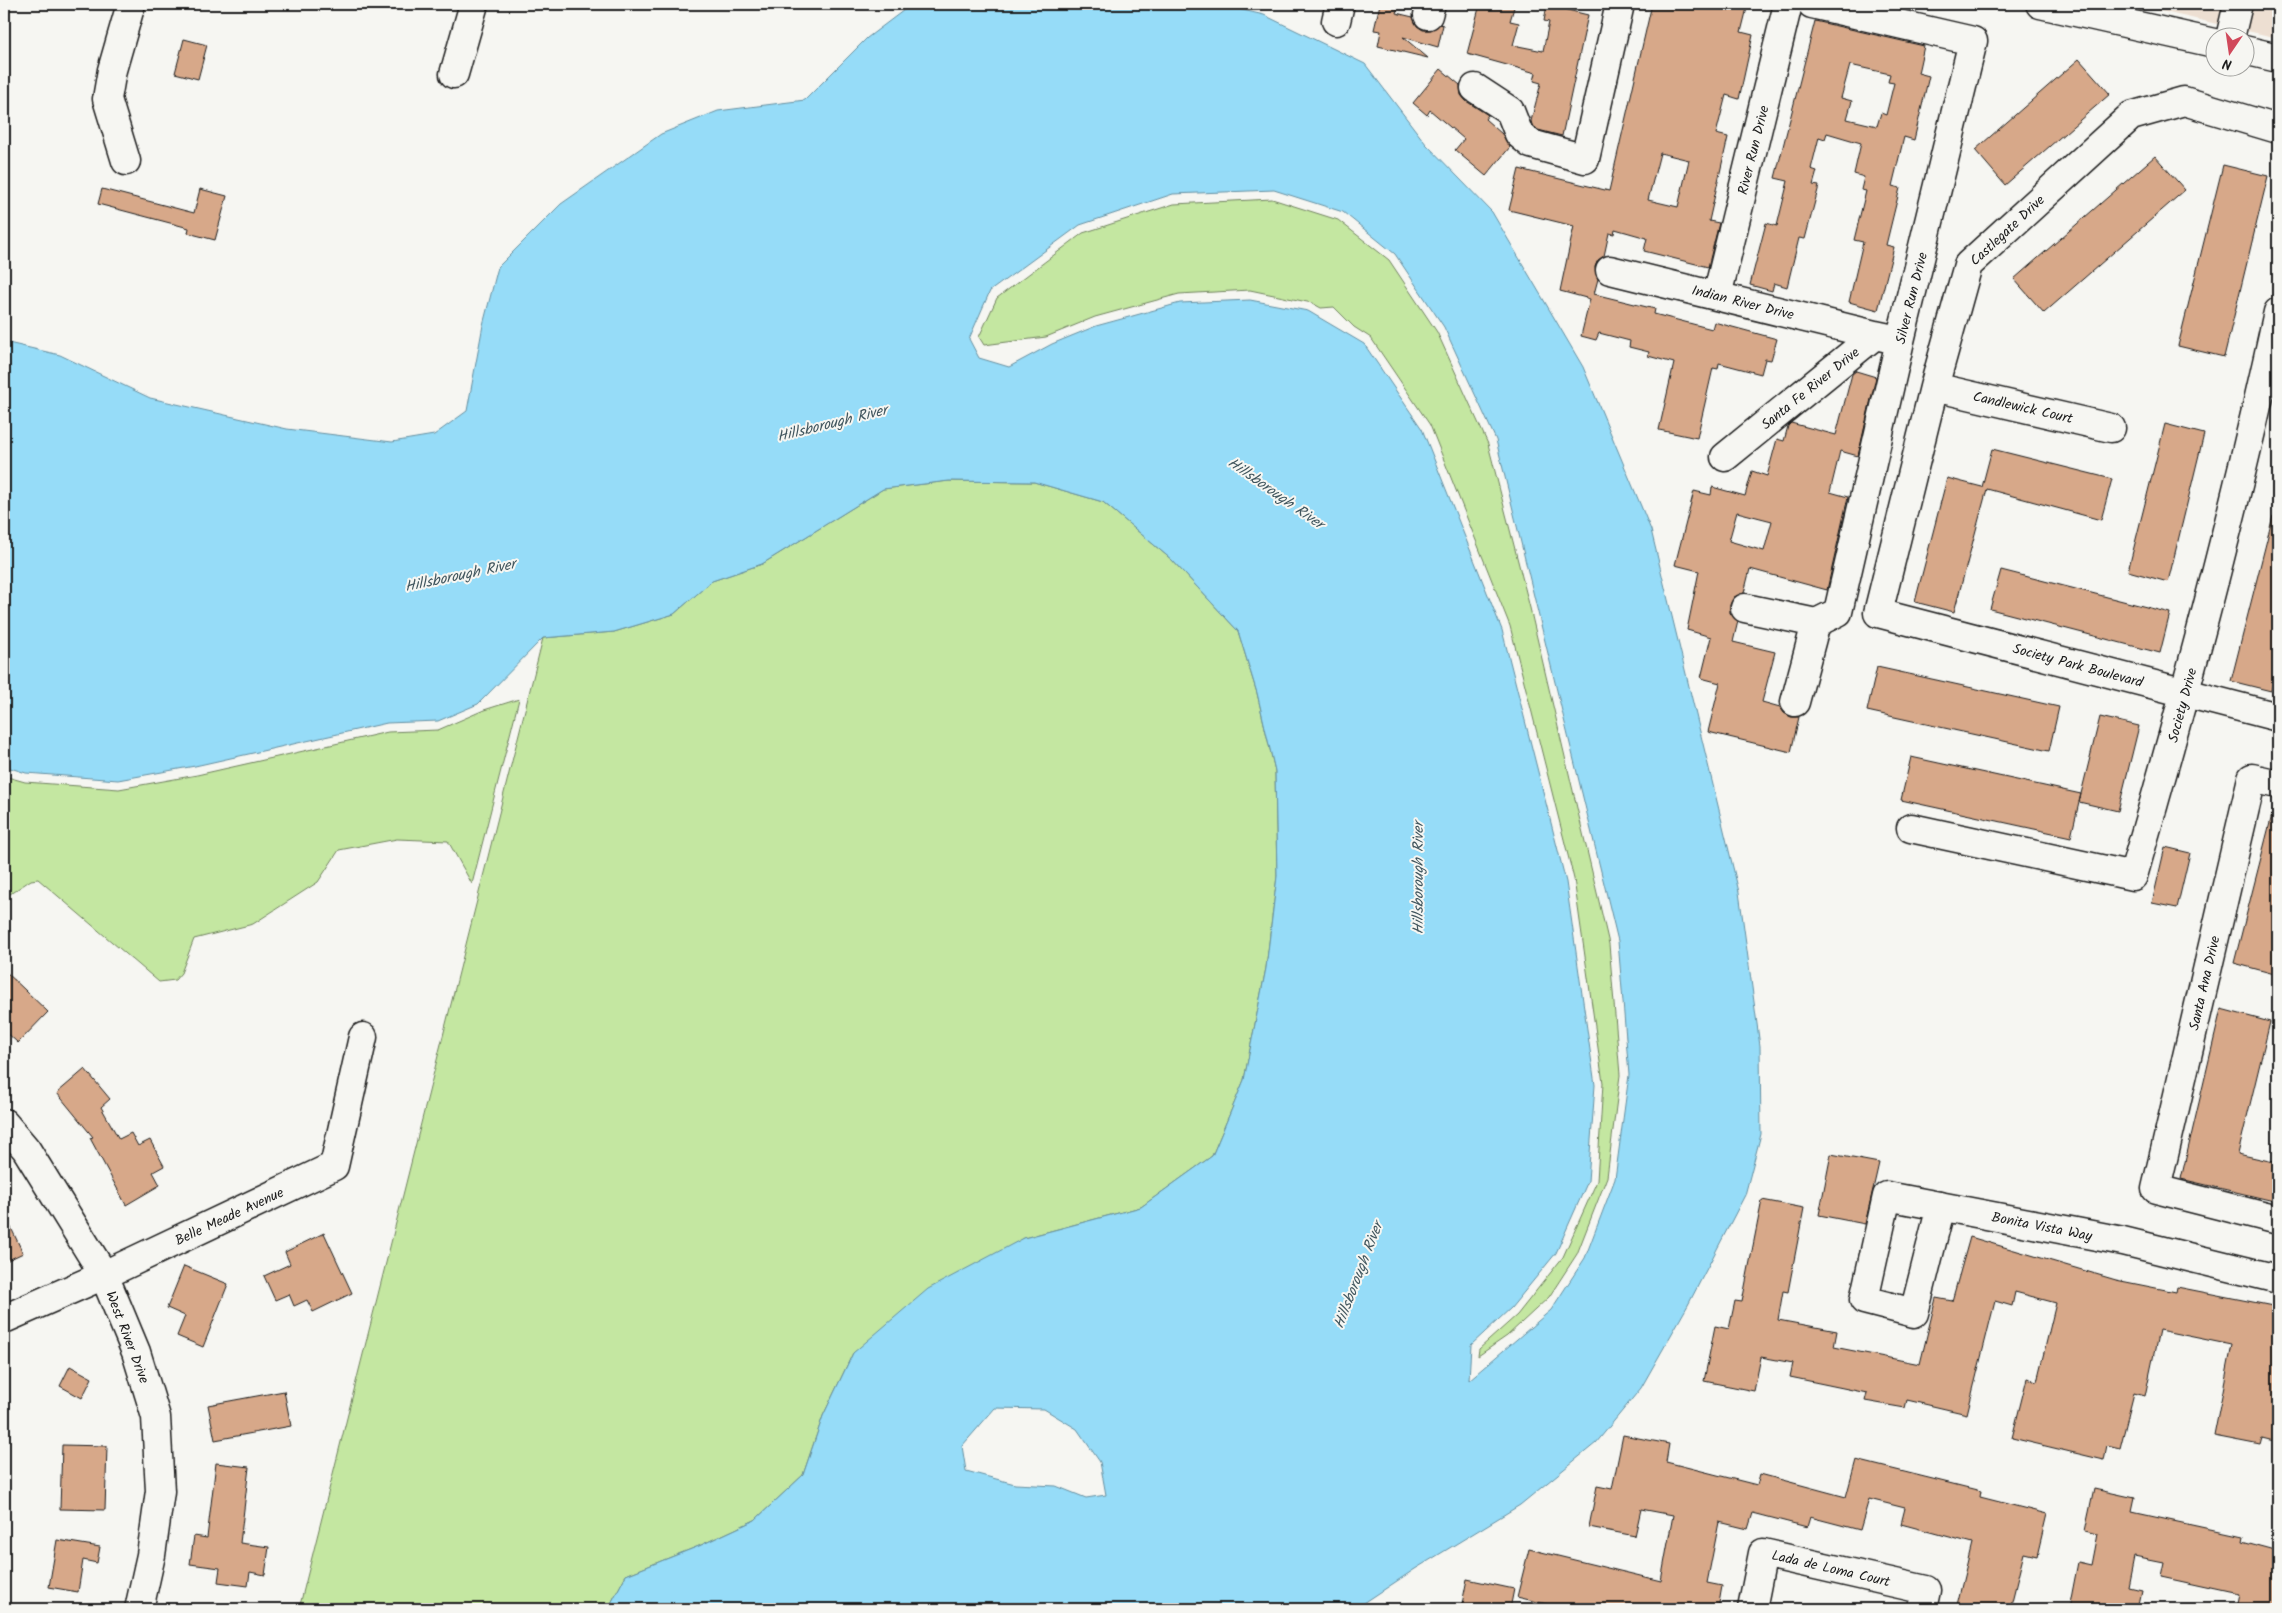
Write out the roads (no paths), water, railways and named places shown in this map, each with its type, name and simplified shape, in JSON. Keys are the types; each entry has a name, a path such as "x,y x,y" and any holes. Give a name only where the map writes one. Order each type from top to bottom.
{"street":[{"path":"126,161 107,100 112,70 131,4"},
{"path":"454,74 474,4"},
{"path":"1475,88 1510,111 1519,134 1531,144 1585,159 1620,4"},
{"name":"River Run Drive","path":"1717,296 1788,4"},
{"name":"Silver Run Drive","path":"1812,4 1973,42 1888,338 1838,612 1816,623"},
{"path":"2040,4 2110,12 2204,40"},
{"path":"2232,28 2238,5"},
{"path":"2254,52 2278,58"},
{"name":"Castlegate Drive","path":"1878,613 1934,387 1968,265 2131,116 2184,101 2278,129"},
{"name":"Indian River Drive","path":"1610,270 1888,338"},
{"name":"Society Drive","path":"1911,828 2133,876 2269,396 2278,312"},
{"name":"Santa Fe River Drive","path":"1725,457 1888,338"},
{"name":"Candlewick Court","path":"1934,387 2111,428"},
{"path":"1745,608 1816,623 1795,702"},
{"name":"Society Park Boulevard","path":"1878,613 2278,717"},
{"name":"Santa Ana Drive","path":"2278,784 2252,778 2156,1188 2278,1220"},
{"name":"Belle Meade Avenue","path":"4,1319 104,1275 334,1166 363,1037"},
{"name":"West River Drive","path":"4,1123 26,1150 104,1275 136,1352 156,1417 160,1491 151,1555 139,1609"},
{"name":"Bonita Vista Way","path":"1941,1206 1914,1312 1864,1300 1887,1196 1941,1206 2123,1241 2278,1279"},
{"name":"Lada de Loma Court","path":"1752,1609 1763,1553 1924,1599"}],"water":[{"name":"Hillsborough River","path":"912,4 1217,4 1264,15 1365,64 1426,144 1492,212 1583,367 1651,530 1739,892 1760,1046 1761,1134 1745,1195 1688,1305 1641,1388 1596,1443 1520,1505 1415,1569 1355,1609 608,1609 626,1575 699,1546 755,1520 803,1475 823,1416 853,1353 928,1289 1024,1238 1141,1207 1212,1156 1244,1080 1266,968 1277,876 1275,771 1257,693 1238,631 1172,560 1103,502 1034,482 949,481 883,489 762,564 712,581 674,614 614,632 543,638 478,704 438,721 387,723 195,766 118,780 26,773 4,766 4,342 60,355 150,398 287,429 392,442 434,435 467,411 483,325 498,267 561,204 661,134 718,111 805,100 867,38","holes":["1274,190 1343,212 1395,254 1444,327 1496,440 1618,941 1629,1075 1615,1179 1585,1258 1551,1310 1469,1380 1471,1345 1511,1308 1556,1253 1588,1181 1595,1085 1566,882 1502,630 1422,429 1364,344 1308,311 1250,300 1180,303 1096,326 1052,344 1009,367 979,358 969,339 990,291 1080,225 1173,194","995,1408 1044,1409 1077,1429 1100,1462 1106,1495 1086,1498 1056,1486 1015,1484 966,1471 962,1446"]}]}
